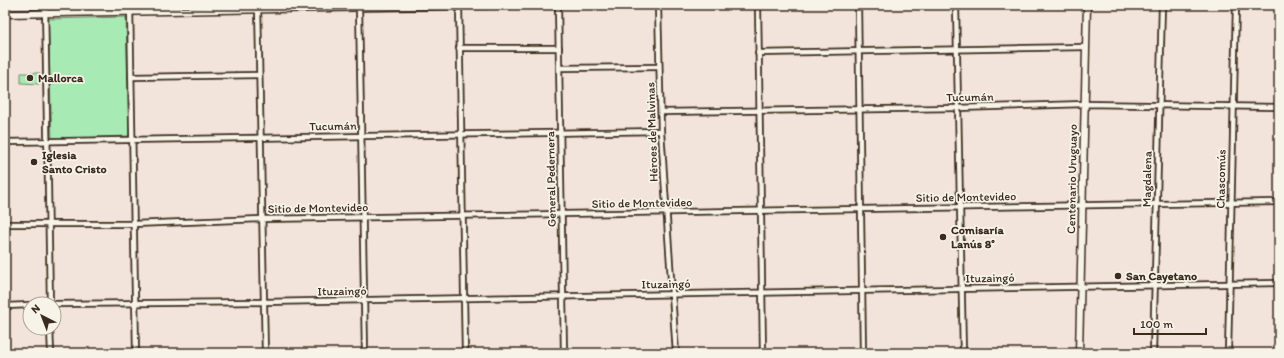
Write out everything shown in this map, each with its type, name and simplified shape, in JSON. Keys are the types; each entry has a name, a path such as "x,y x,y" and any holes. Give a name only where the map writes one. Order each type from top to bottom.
{"main road":[{"path":"5,14 46,14 130,8 486,5"},
{"name":"Centenario Uruguayo","path":"1079,353 1087,5"}],"street":[{"path":"45,5 50,296"},
{"path":"459,5 465,353"},
{"name":"General Pedernera","path":"558,5 564,353"},
{"name":"Héroes de Malvinas","path":"658,5 661,131 676,353"},
{"path":"758,5 763,353"},
{"path":"858,5 863,353"},
{"path":"956,5 963,353"},
{"name":"Magdalena","path":"1153,353 1158,106 1162,5"},
{"name":"Chascomús","path":"1228,353 1236,5"},
{"path":"359,6 365,353"},
{"path":"258,7 265,353"},
{"path":"130,8 136,353"},
{"path":"758,53 1086,47"},
{"path":"459,48 559,48"},
{"path":"560,68 659,67"},
{"path":"131,77 259,75"},
{"name":"Tucumán","path":"661,112 859,108 958,108 1084,104 1279,107"},
{"name":"Tucumán","path":"5,142 661,131"},
{"name":"Sitio de Montevideo","path":"5,224 133,224 262,219 666,212 760,212 1157,203 1279,202"},
{"name":"Ituzaingó","path":"62,304 264,302 672,293 762,293 1279,283"},
{"path":"5,306 22,305"},
{"path":"50,336 51,353"}],"green space":[{"path":"126,17 129,136 52,139 48,19"},
{"name":"Mallorca","path":"21,73 40,73 39,84 21,83"}],"place":[{"name":"Mallorca","path":"30,78"},
{"name":"Iglesia Santo Cristo","path":"34,162"},
{"name":"Comisaría Lanús 8°","path":"943,237"},
{"name":"San Cayetano","path":"1118,276"}]}
